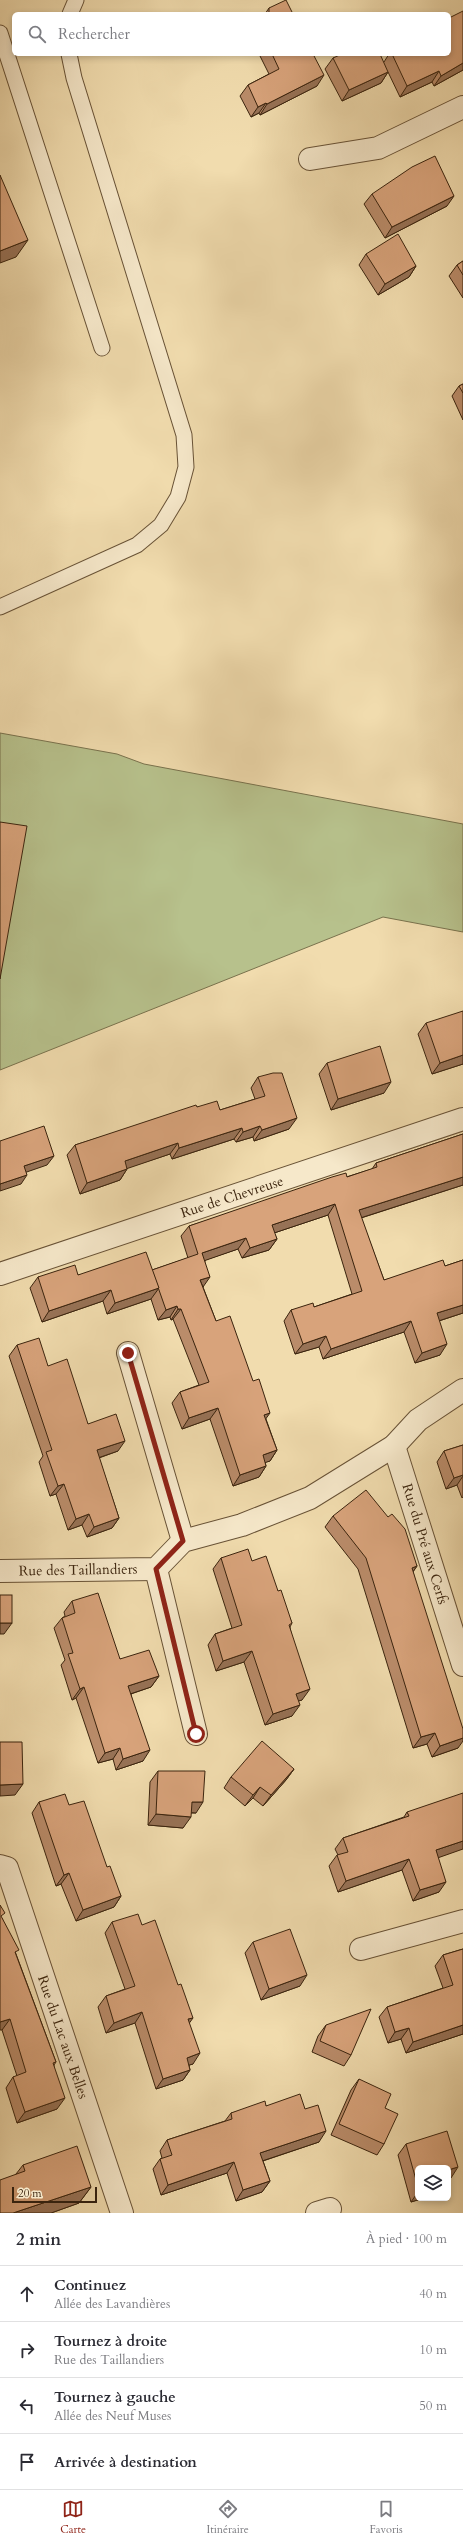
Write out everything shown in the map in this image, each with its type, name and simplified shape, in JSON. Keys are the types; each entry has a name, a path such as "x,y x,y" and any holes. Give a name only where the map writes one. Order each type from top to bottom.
{"street":[{"path":"310,159 378,148 463,107"},
{"name":"Rue de Chevreuse","path":"0,1274 463,1119"},
{"path":"128,1353 183,1541 242,1525 310,1498 394,1446 418,1420 463,1390"},
{"name":"Rue du Pré aux Cerfs","path":"394,1446 463,1665"},
{"name":"Rue des Taillandiers","path":"0,1571 156,1569 183,1541"},
{"path":"156,1569 196,1734"},
{"name":"Rue du Lac aux Belles","path":"0,1866 7,1868 122,2213"},
{"path":"361,1949 463,1921"}],"lane":[{"path":"71,12 76,0"},
{"path":"0,33 102,348"},
{"path":"0,607 137,545 161,525 178,497 186,468 184,434 76,86 69,56"}],"green space":[{"path":"0,733 117,754 144,764 463,824 463,932 383,917 0,1070"}],"building":[{"path":"286,0 292,12 269,12 269,8"},
{"path":"463,11 463,63 441,76 439,71 407,86 393,56 451,56 451,17"},
{"path":"273,56 314,56 324,75 267,104 266,103 258,107 248,85 279,69"},
{"path":"338,56 381,56 388,72 349,90 333,58"},
{"path":"435,156 454,196 392,227 372,194 412,167"},
{"path":"0,175 28,240 0,251"},
{"path":"398,234 416,266 385,284 366,254"},
{"path":"463,261 463,275 457,265"},
{"path":"463,384 463,393 459,386"},
{"path":"0,822 27,826 0,979"},
{"path":"463,1011 463,1055 440,1063 426,1023"},
{"path":"380,1046 391,1082 338,1099 327,1063"},
{"path":"273,1073 282,1073 297,1118 262,1130 260,1126 243,1132 242,1128 179,1148 178,1143 125,1161 127,1169 87,1183 75,1145 196,1105 197,1107 217,1101 220,1110 265,1096 258,1077"},
{"path":"44,1126 54,1156 24,1166 27,1175 0,1184 0,1141"},
{"path":"463,1134 463,1177 359,1210 384,1280 443,1260 445,1266 463,1260 463,1305 437,1313 447,1344 422,1353 411,1321 331,1349 326,1336 303,1344 291,1310 313,1303 314,1307 362,1291 335,1204 272,1225 277,1239 250,1248 246,1238 202,1253 210,1277 200,1280 216,1321 230,1316 253,1381 259,1379 270,1413 264,1415 277,1450 263,1455 266,1466 240,1475 218,1408 189,1418 180,1392 209,1382 181,1309 178,1309 177,1306 166,1310 152,1270 198,1254 189,1226 332,1177 346,1173 347,1177 377,1167 376,1163"},
{"path":"146,1252 159,1288 115,1303 111,1290 49,1311 38,1277 75,1265 78,1275"},
{"path":"39,1338 48,1366 67,1359 88,1424 116,1414 125,1441 97,1450 119,1518 94,1527 89,1514 76,1519 64,1484 58,1486 46,1452 52,1450 17,1345"},
{"path":"463,1445 463,1475 454,1478 444,1451"},
{"path":"366,1490 388,1517 392,1514 405,1529 417,1566 412,1568 463,1729 463,1738 440,1746 435,1733 421,1737 366,1558 333,1516"},
{"path":"248,1549 252,1561 266,1556 278,1591 281,1590 292,1623 289,1625 310,1689 296,1694 300,1705 273,1714 252,1651 223,1661 215,1634 242,1625 221,1558"},
{"path":"98,1593 120,1659 149,1650 159,1676 128,1686 150,1750 123,1759 120,1748 105,1753 84,1687 80,1689 68,1654 73,1653 62,1618 75,1613 72,1601"},
{"path":"0,1595 12,1595 12,1623 0,1623"},
{"path":"262,1741 294,1769 271,1795 260,1787 253,1795 231,1777"},
{"path":"0,1742 22,1742 23,1784 0,1785"},
{"path":"158,1771 205,1771 203,1802 192,1802 191,1817 156,1814"},
{"path":"463,1793 463,1841 436,1850 446,1882 420,1890 409,1859 346,1881 337,1855 348,1852 343,1838 409,1816 407,1812"},
{"path":"65,1794 69,1805 84,1801 107,1867 110,1866 121,1896 83,1910 69,1873 64,1875 39,1802"},
{"path":"0,1905 5,1913 1,1916 19,1950 15,1952 56,2062 53,2063 65,2098 25,2112 13,2077 26,2072 10,2019 0,2022"},
{"path":"138,1914 142,1925 155,1920 178,1985 181,1984 193,2018 188,2019 200,2053 187,2058 190,2070 163,2079 142,2012 114,2023 106,1996 135,1986 112,1922"},
{"path":"290,1929 307,1975 269,1989 253,1942"},
{"path":"463,1949 463,2025 413,2042 409,2028 395,2032 387,2007 453,1985 443,1955"},
{"path":"371,2009 351,2055 320,2041 326,2025"},
{"path":"359,2079 391,2094 385,2108 398,2114 384,2144 339,2124"},
{"path":"300,2094 305,2109 318,2105 326,2131 260,2153 270,2181 243,2190 234,2162 168,2185 160,2159 172,2155 167,2140 232,2119 231,2113 265,2101 266,2106"},
{"path":"447,2131 458,2167 451,2169 451,2165 415,2165 415,2176 406,2144"},
{"path":"77,2146 91,2187 13,2213 0,2213 0,2180 25,2171 23,2165"}],"route":[{"path":"128,1353 183,1541 156,1569 196,1734"}]}
